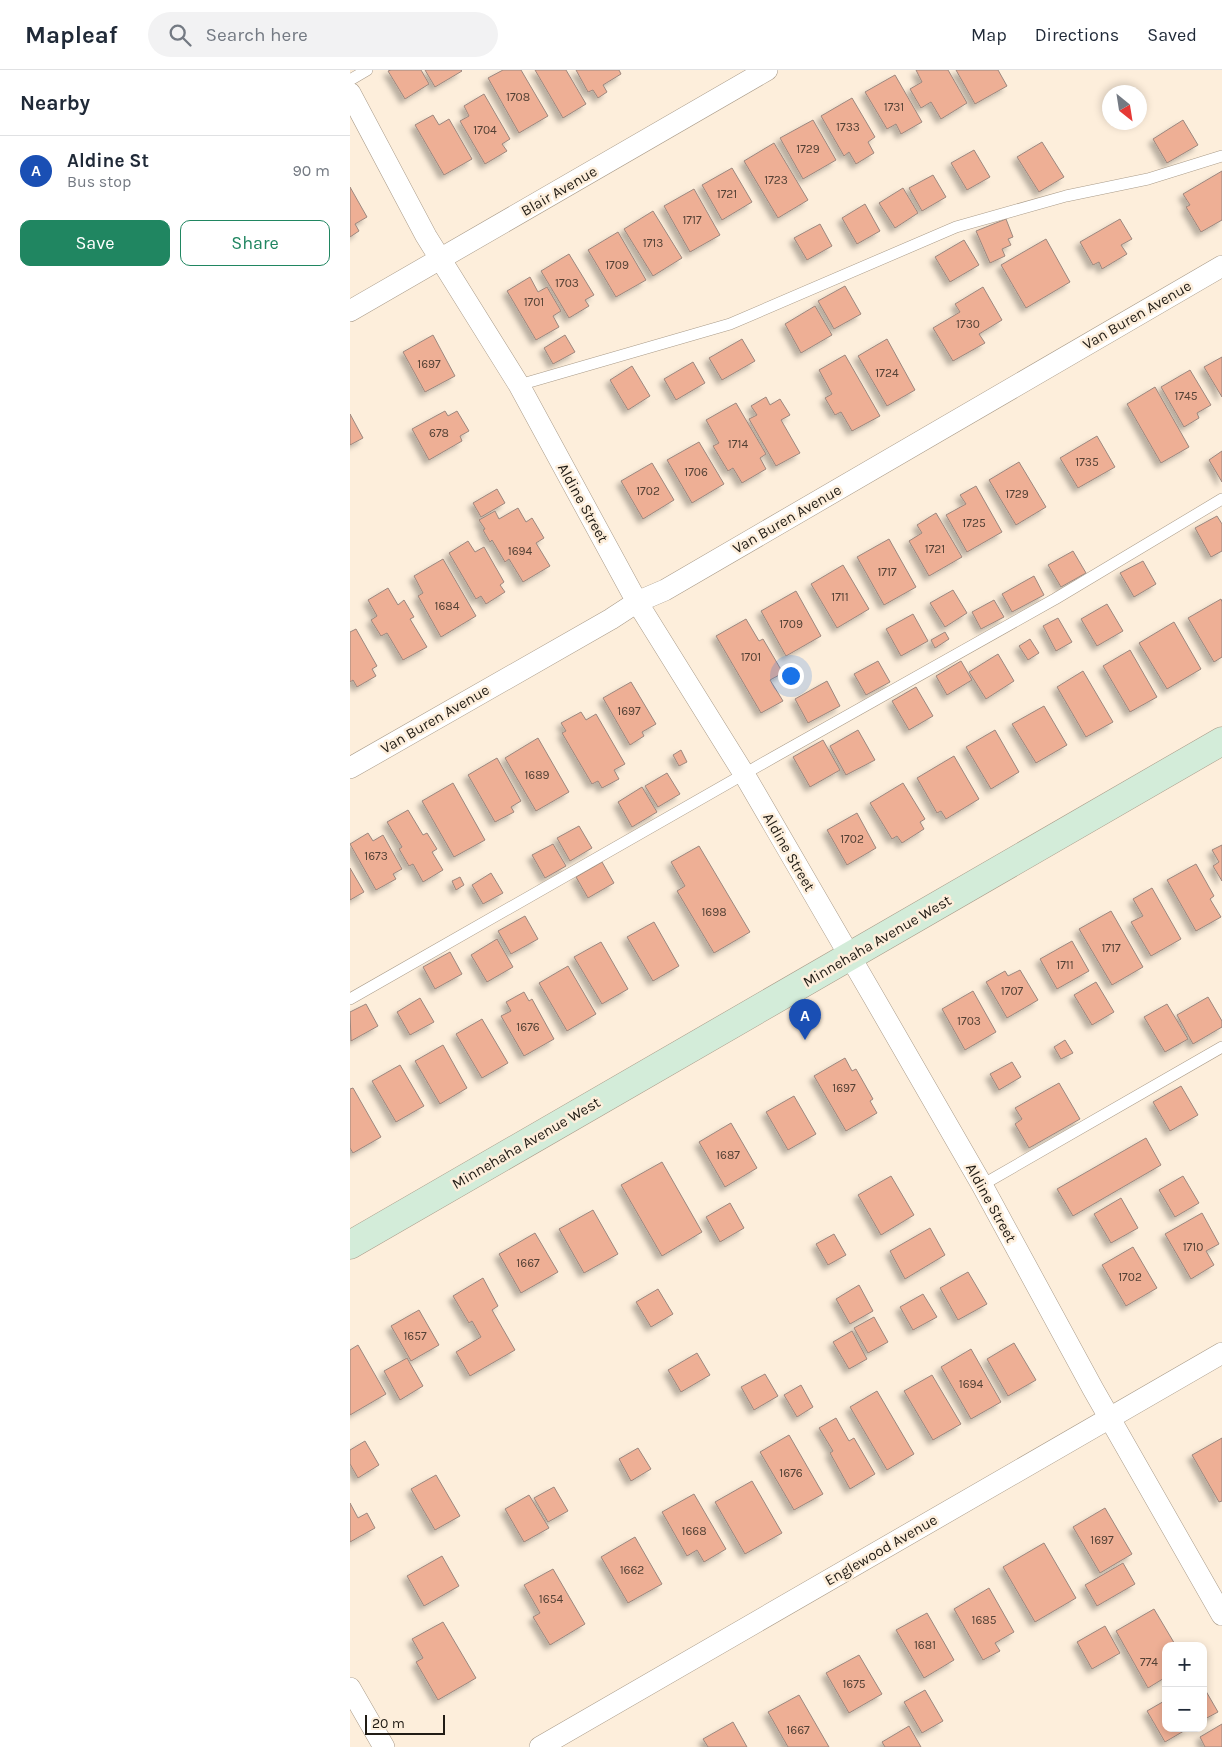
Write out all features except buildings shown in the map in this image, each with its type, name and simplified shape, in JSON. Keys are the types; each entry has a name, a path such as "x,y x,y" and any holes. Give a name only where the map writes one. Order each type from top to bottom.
{"street":[{"name":"Blair Avenue","path":"350,311 767,70"},
{"name":"Aldine Street","path":"350,92 426,236 519,385 637,602 744,774 982,1185 1109,1417 1222,1615"},
{"name":"Van Buren Avenue","path":"350,768 611,619 637,602 665,590 1222,266"},
{"name":"Minnehaha Avenue West","path":"350,1245 1222,741"},
{"name":"Englewood Avenue","path":"540,1747 1222,1353"},
{"path":"350,1688 384,1747"}],"lane":[{"path":"350,80 367,70"},
{"path":"519,385 730,324 956,227 1066,196 1148,178 1222,156"},
{"path":"350,999 744,774 1055,600 1222,499"},
{"path":"982,1185 1222,1048"}],"place":[{"name":"Aldine St","path":"805,1040"}]}
